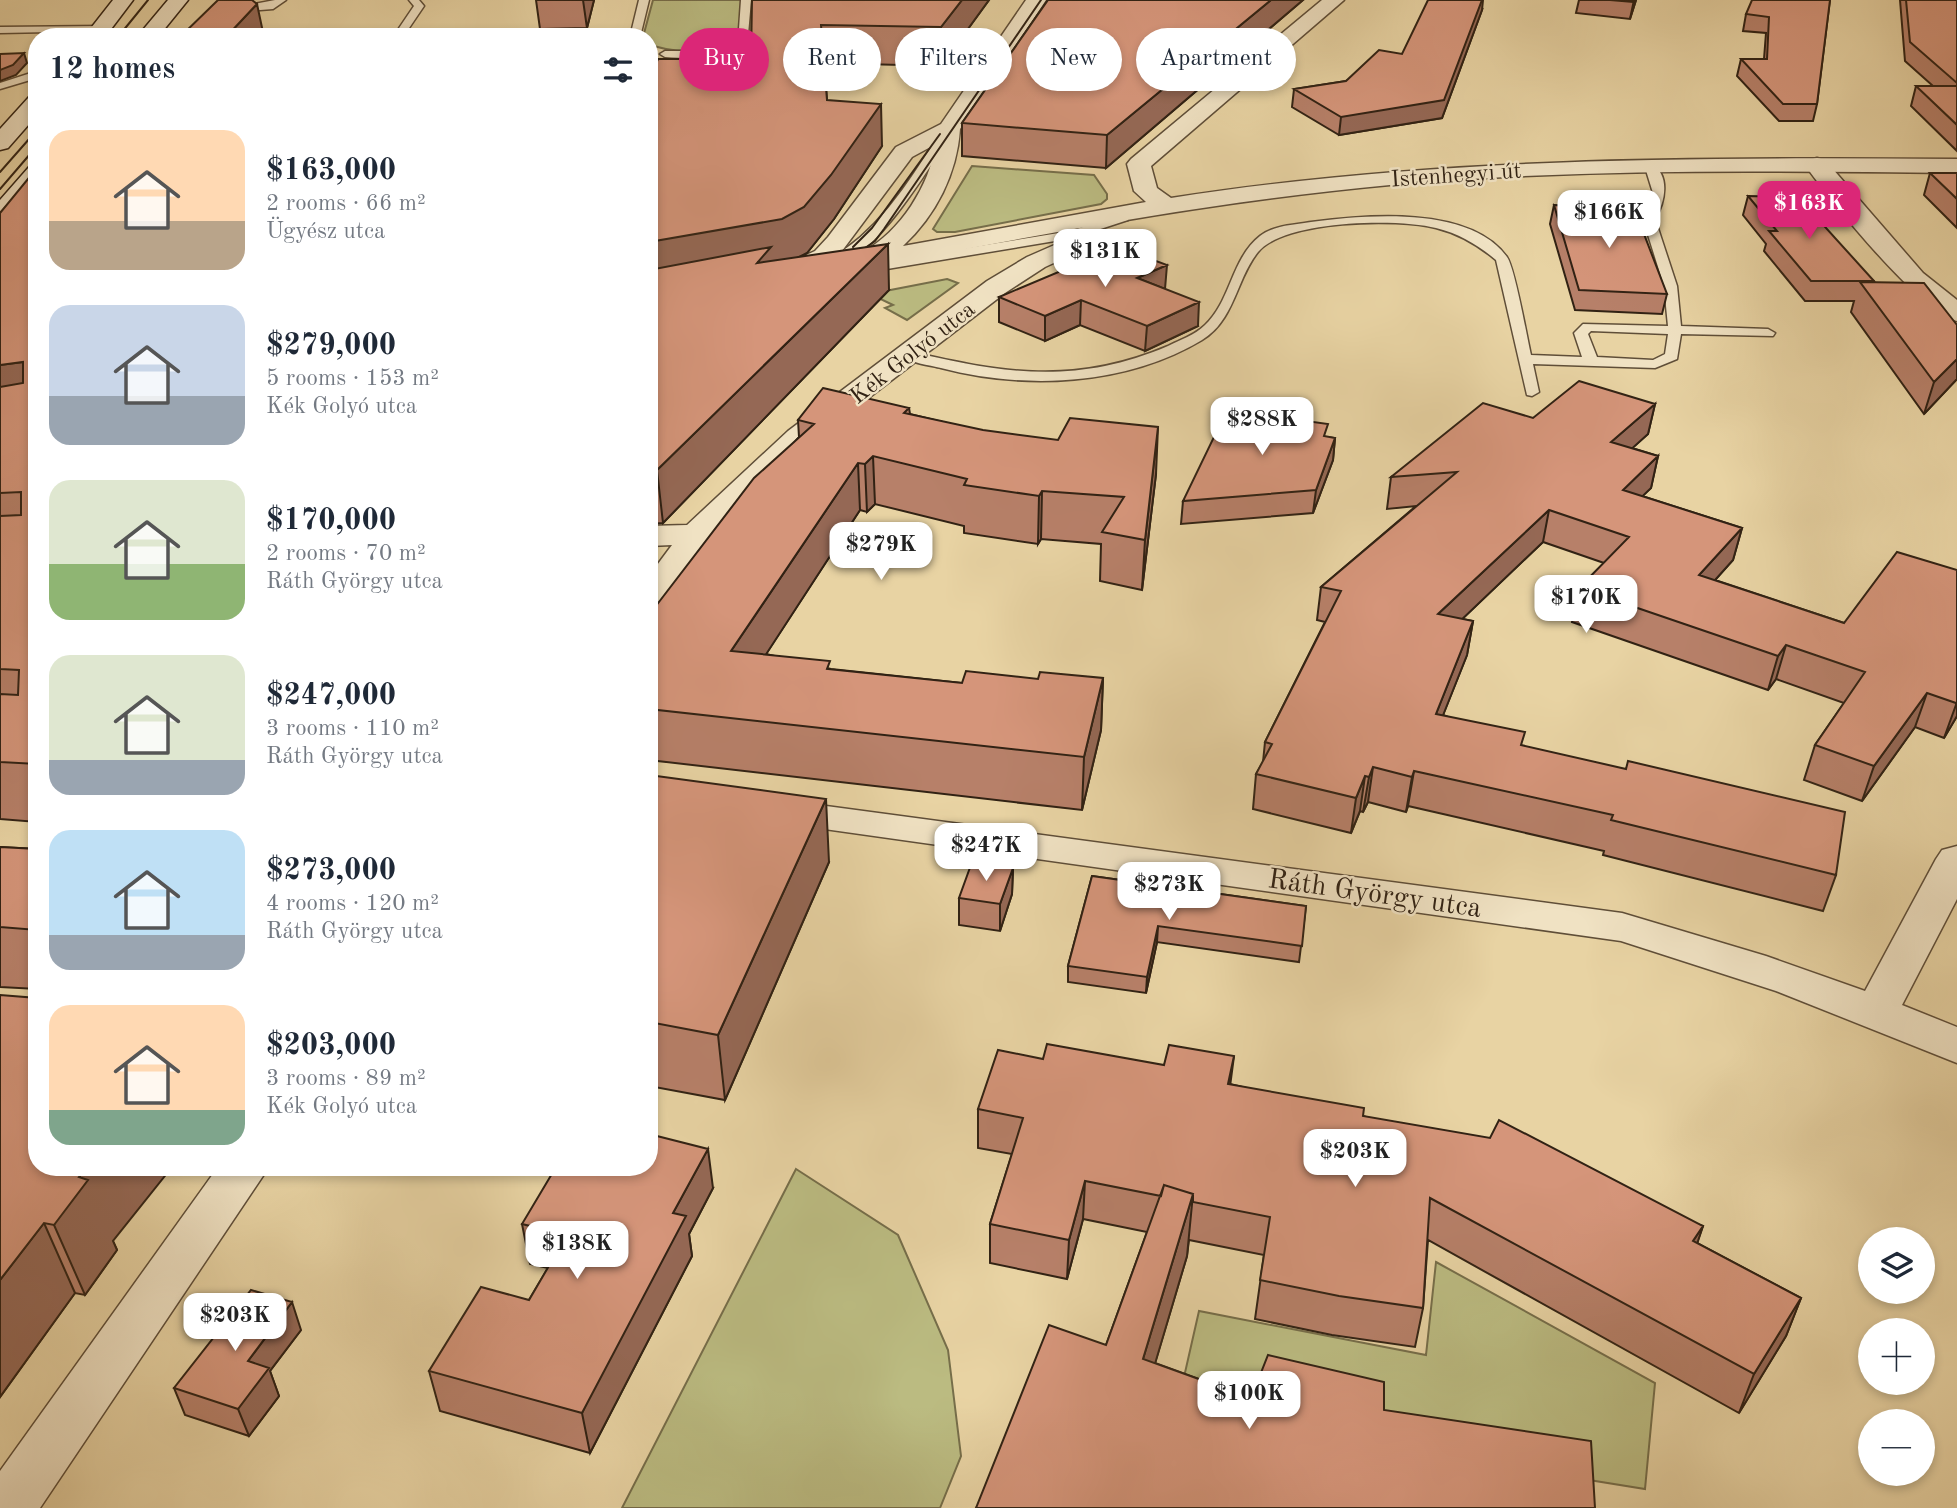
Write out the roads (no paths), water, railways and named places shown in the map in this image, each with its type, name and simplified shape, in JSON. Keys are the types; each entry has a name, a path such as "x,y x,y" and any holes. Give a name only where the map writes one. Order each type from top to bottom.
{"street":[{"path":"101,28 124,0"},
{"path":"155,28 178,0"},
{"path":"806,282 867,260 888,248 904,231 944,170 949,129 1036,0"},
{"path":"1168,208 1146,191 1139,164 1333,0"},
{"path":"0,143 28,112"},
{"path":"806,282 904,152 949,129"},
{"path":"1817,164 1914,279 1957,313"},
{"name":"Istenhegyi út","path":"867,260 1142,211 1311,186 1451,173 1817,164 1957,166"},
{"path":"0,215 28,182"},
{"name":"Istenhegyi út","path":"806,282 1075,244 1168,208"},
{"name":"Istenhegyi út","path":"904,231 908,241 946,246"},
{"name":"Kék Golyó utca","path":"658,588 696,536 799,437 996,287 1036,262 1075,244"},
{"path":"658,536 696,536"},
{"name":"Ráth György utca","path":"731,804 1622,927 1729,956 1875,1011 1957,1046"},
{"path":"1875,1011 1957,859"},
{"path":"7,1508 239,1176"}],"lane":[{"path":"234,9 274,6 281,0"},
{"path":"404,28 419,6 414,0"},
{"path":"637,28 644,0"},
{"path":"665,54 715,54 743,44 746,0"},
{"path":"0,30 28,31"},
{"path":"0,86 28,77"},
{"path":"806,282 852,254 879,229 949,129"},
{"path":"1649,219 1658,205 1659,180 1651,167"},
{"path":"806,282 1073,233 1142,211"},
{"path":"1594,212 1629,213 1649,219"},
{"path":"1525,359 1655,364 1672,356 1677,330 1667,263 1649,219"},
{"path":"908,355 990,374 1012,376 1076,376 1122,369 1199,337 1214,324 1249,255 1265,237 1334,222 1403,220 1435,223 1469,234 1491,248 1502,259 1532,392"},
{"path":"1591,362 1581,333 1588,327 1768,333"}],"tram line":[{"path":"125,28 148,0"},
{"path":"851,258 875,241 884,229 1041,0"},
{"path":"853,247 872,228 940,134"},
{"path":"0,172 28,140"},
{"path":"0,189 28,156"}]}
